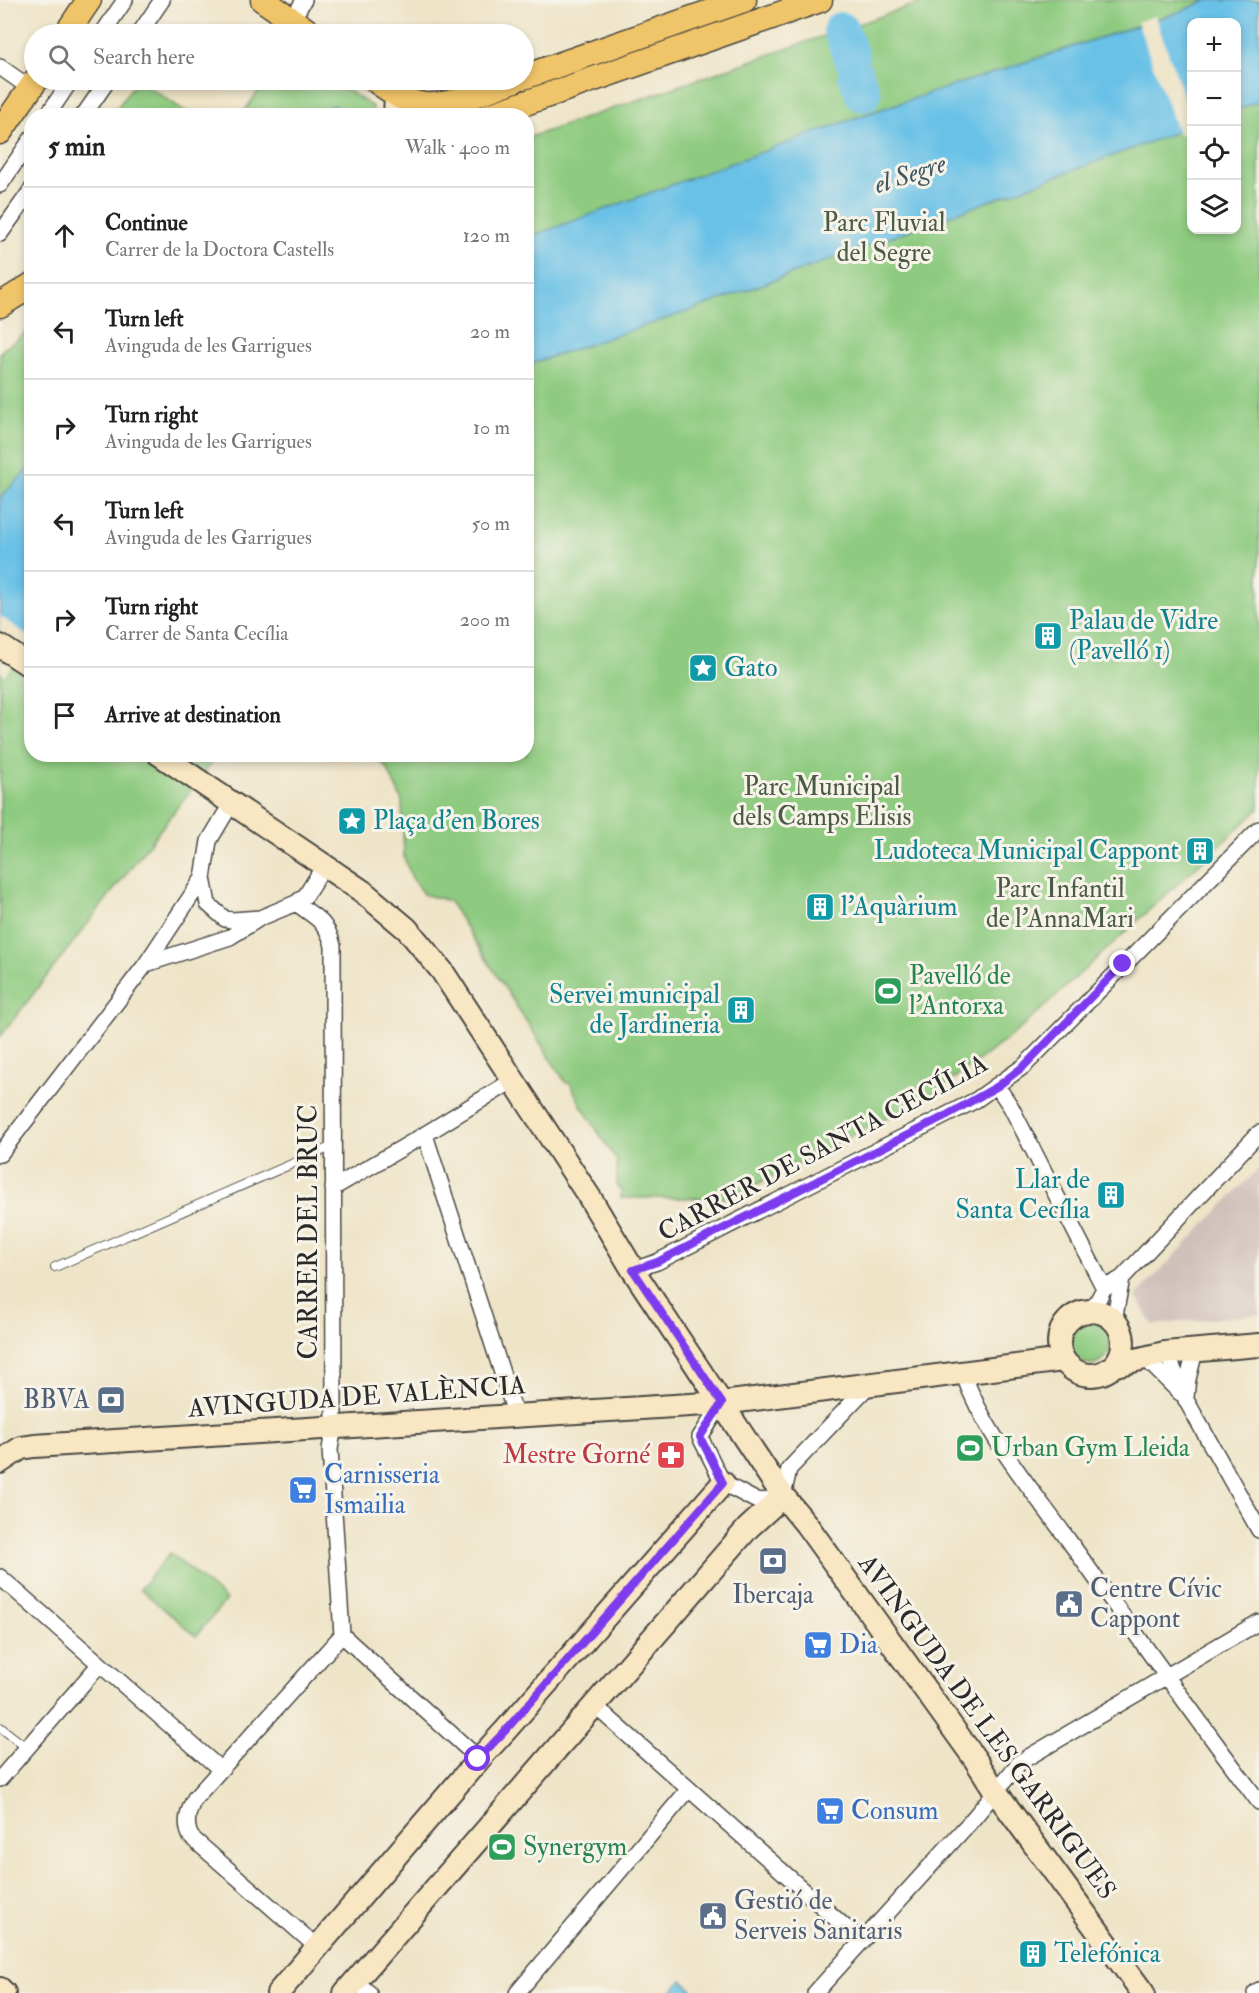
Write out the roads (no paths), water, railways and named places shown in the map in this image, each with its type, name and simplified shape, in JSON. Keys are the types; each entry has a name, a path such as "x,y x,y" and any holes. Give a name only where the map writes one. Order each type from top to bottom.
{"main road":[{"path":"73,24 89,0"},
{"path":"263,0 298,10 306,24"},
{"path":"534,73 742,0"},
{"path":"511,108 820,0"},
{"path":"0,132 29,90"},
{"path":"383,90 396,105 444,104 485,90"},
{"path":"0,306 24,290"}],"street":[{"path":"109,24 125,0"},
{"path":"146,24 162,0"},
{"path":"0,67 24,79"},
{"path":"52,108 64,90"},
{"path":"89,108 101,90"},
{"path":"0,185 24,150"},
{"path":"0,234 24,200"},
{"path":"0,646 24,662"},
{"path":"146,964 230,937 260,918 296,903 306,895 324,866 171,762"},
{"path":"231,804 209,841 203,878 208,904 219,914 232,920 260,918"},
{"name":"CARRER DE SANTA CECÍLIA","path":"633,1270 657,1262 947,1115 998,1086 1024,1066 1259,829"},
{"name":"AVINGUDA DE LES GARRIGUES","path":"324,866 362,891 407,929 442,971 590,1198 633,1270 783,1496 819,1542 996,1792 1143,1993"},
{"path":"0,1154 146,964 203,878"},
{"name":"CARRER DEL BRUC","path":"296,903 324,925 330,932 333,946 334,1427 330,1449 342,1635"},
{"path":"333,1188 512,1081"},
{"path":"998,1086 1104,1288"},
{"path":"1089,1311 1104,1288 1122,1278 1259,1133"},
{"path":"425,1135 516,1416"},
{"path":"1115,1365 1122,1351 1118,1329 1122,1278"},
{"path":"1259,1345 1155,1355 1115,1365 1107,1371 1088,1375 1078,1373 1064,1360 1058,1344 1062,1328 1073,1316 1089,1311 1098,1312 1155,1355 1172,1363 1186,1400 1259,1530"},
{"path":"1186,1400 1188,1379 1195,1351"},
{"path":"1155,1355 1158,1369 1186,1400"},
{"name":"AVINGUDA DE VALÈNCIA","path":"0,1462 21,1448 34,1446 722,1403 1064,1360"},
{"path":"963,1373 971,1395 998,1442 1165,1677 1259,1802"},
{"path":"356,1989 594,1705 742,1534 783,1496 789,1469 870,1384"},
{"path":"722,1403 700,1437 723,1483 755,1500 763,1501 783,1496"},
{"path":"278,1993 478,1759 512,1724 723,1483"},
{"path":"0,1577 220,1769"},
{"path":"815,1993 996,1792 1020,1762 1259,1623"},
{"path":"317,1947 188,1832 187,1819 192,1803 220,1769 342,1635 478,1759"},
{"path":"0,1779 99,1665"},
{"path":"594,1705 861,1941"},
{"path":"517,1993 689,1789"},
{"path":"0,1989 4,1993"}],"lane":[{"path":"55,1267 333,1146"},
{"path":"0,1727 27,1748"}],"water":[{"name":"el Segre","path":"1208,0 1259,0 1259,101 1241,108 1241,18 1187,18 1187,128 701,307 534,363 534,235 869,113 1179,12"},
{"path":"24,473 24,647 0,676 0,498"},
{"path":"682,1980 692,1989 689,1993 671,1993"}],"waterway":[{"path":"841,30 851,57"},
{"path":"856,76 863,94"}],"place":[{"name":"Palau de Vidre (Pavelló 1)","path":"1048,636"},
{"name":"Gato","path":"703,668"},
{"name":"Plaça d'en Bores","path":"352,821"},
{"name":"Ludoteca Municipal Cappont","path":"1200,851"},
{"name":"l'Aquàrium","path":"820,907"},
{"name":"Pavelló de l'Antorxa","path":"888,991"},
{"name":"Servei municipal de Jardineria","path":"741,1010"},
{"name":"Llar de Santa Cecília","path":"1111,1195"},
{"name":"BBVA","path":"111,1400"},
{"name":"Urban Gym Lleida","path":"970,1448"},
{"name":"Mestre Gorné","path":"671,1455"},
{"name":"Carnisseria Ismailia","path":"303,1490"},
{"name":"Ibercaja","path":"773,1561"},
{"name":"Centre Cívic Cappont","path":"1069,1604"},
{"name":"Dia","path":"818,1645"},
{"name":"Consum","path":"830,1811"},
{"name":"Synergym","path":"502,1847"},
{"name":"Gestió de Serveis Sanitaris","path":"713,1916"},
{"name":"Telefónica","path":"1033,1954"}],"park label":[{"name":"Parc Fluvial del Segre","path":"884,238"},
{"name":"Parc Municipal dels Camps Elisis","path":"822,802"},
{"name":"Parc Infantil de l'AnnaMari","path":"1060,904"}]}
